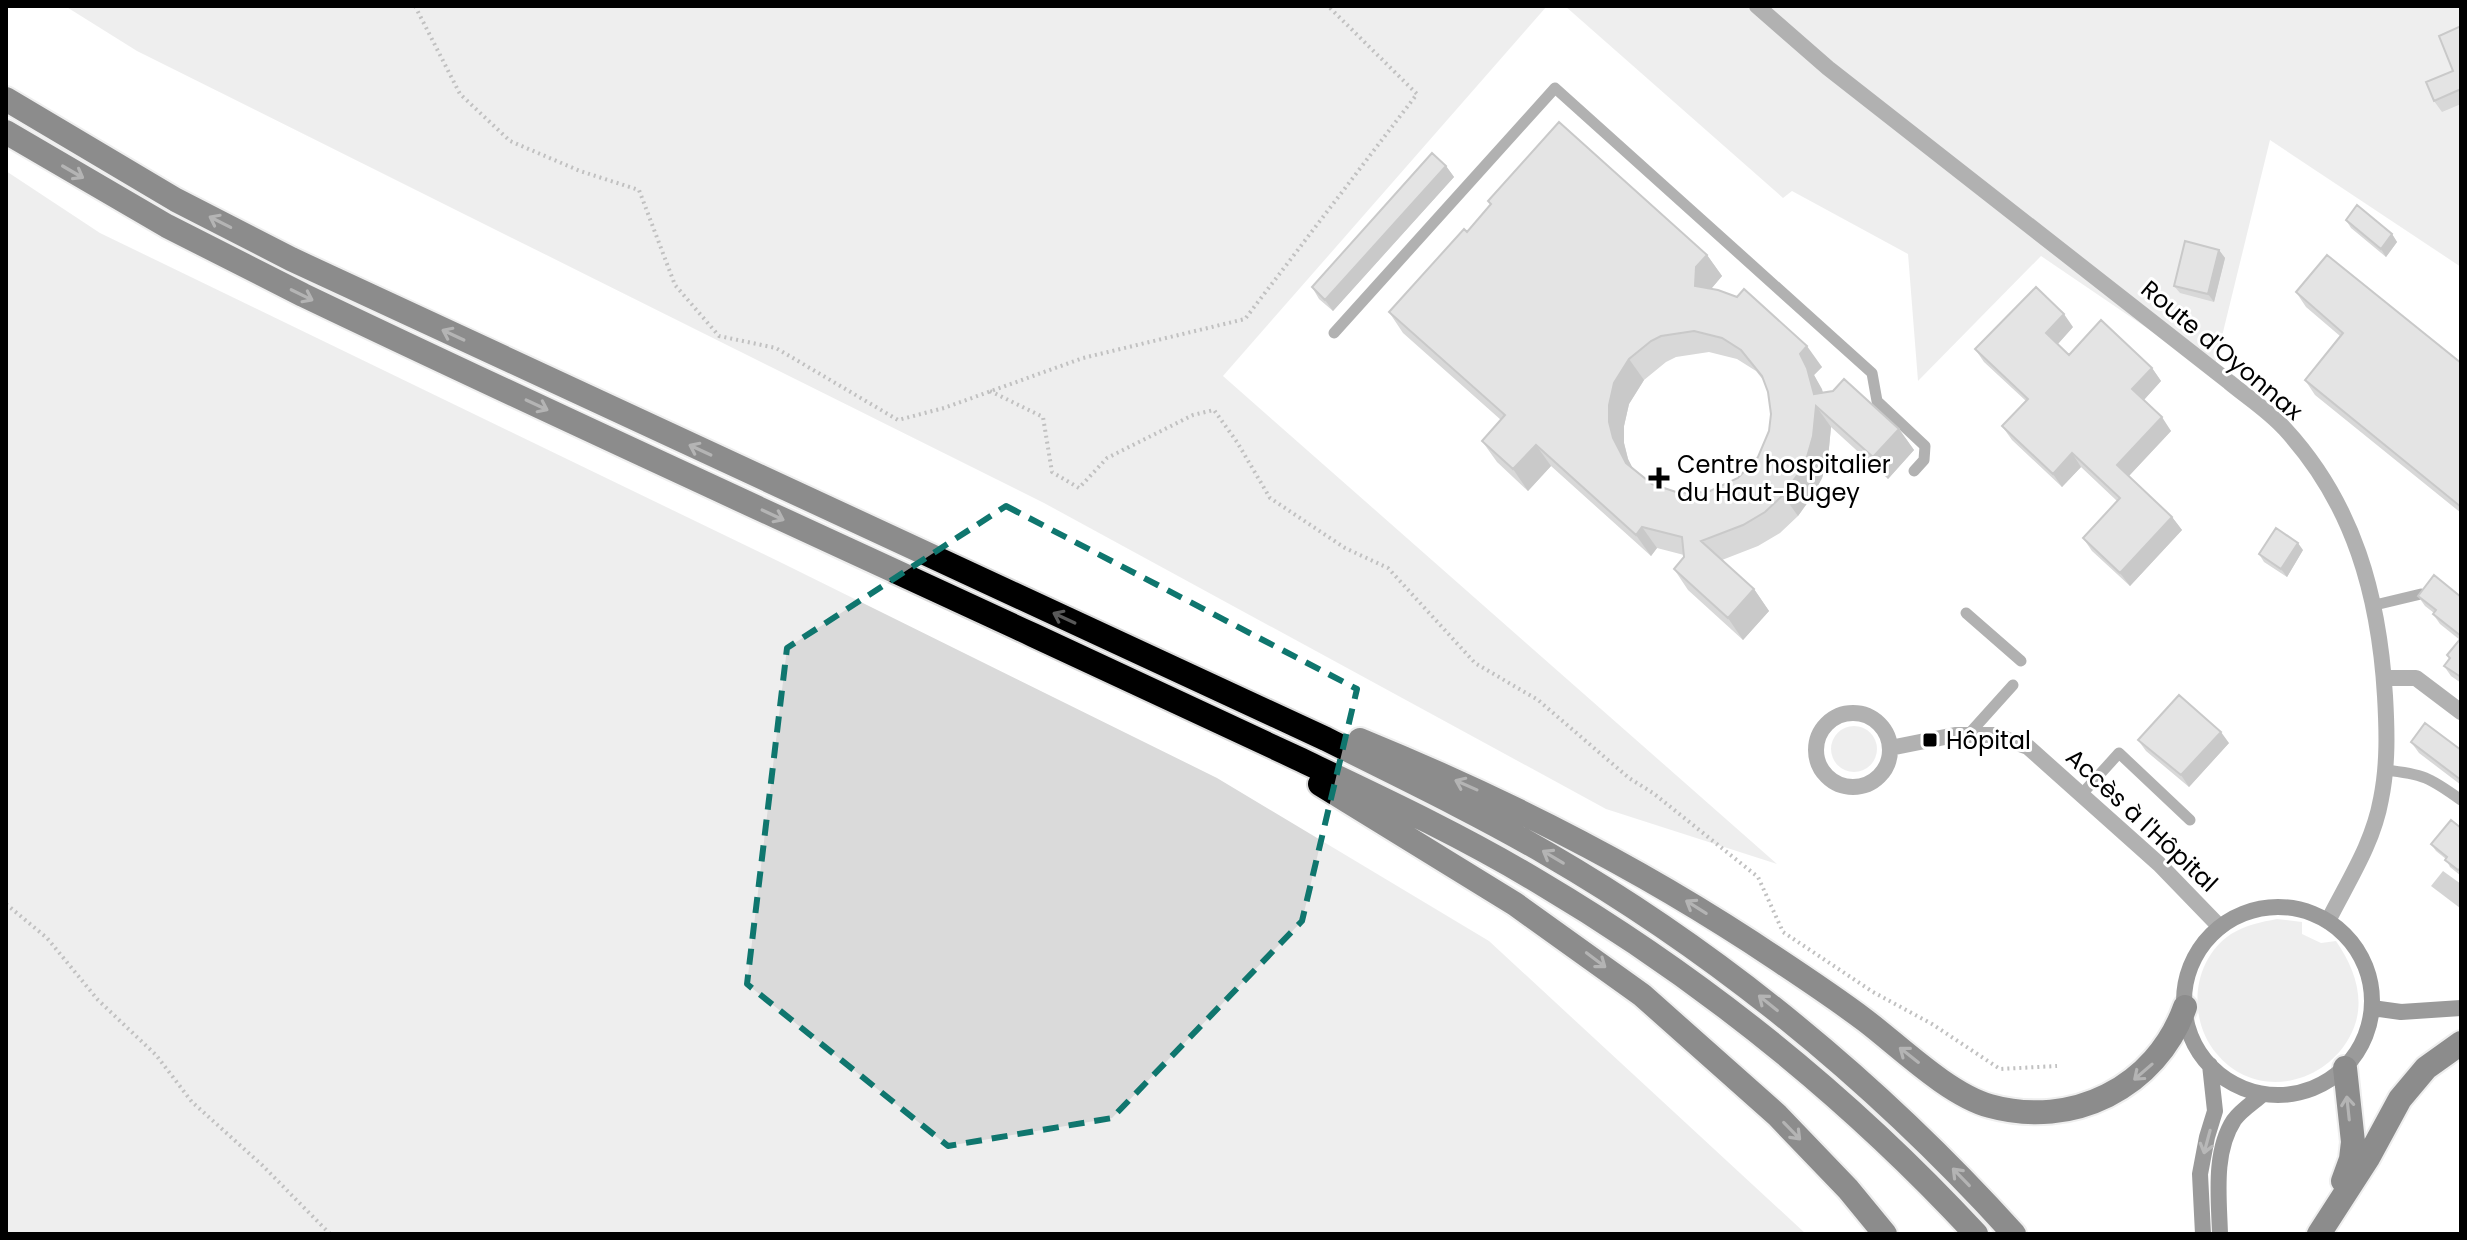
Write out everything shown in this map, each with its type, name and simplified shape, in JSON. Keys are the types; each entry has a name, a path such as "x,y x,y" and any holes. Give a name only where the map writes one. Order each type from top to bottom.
{"highway":[{"path":"6,99 176,200 291,259 1326,739 1547,853 1730,974 1822,1046 1926,1142 2014,1234"},
{"path":"6,132 167,226 303,295 1197,711 1454,835 1536,880 1639,945 1801,1066 1916,1172 1976,1234"},
{"path":"1134,650 1398,755 1568,834 1622,863 1747,940 1864,1019 1950,1086 1987,1105 2038,1113 2072,1108 2108,1096 2135,1079 2156,1060 2175,1032 2185,1007"},
{"path":"1197,711 1437,854 1515,904 1642,995 1777,1115 1848,1189 1885,1234"},
{"path":"2319,1234 2368,1158 2400,1099 2426,1068 2461,1043"},
{"path":"2319,1234 2351,1159 2353,1142 2345,1068"}],"main road":[{"path":"2273,907 2302,910 2328,921 2348,937 2362,958 2371,982 2372,1008 2368,1031 2358,1052 2345,1068 2319,1086 2292,1094 2263,1094 2228,1081 2210,1065 2192,1039 2187,1024 2185,989 2188,969 2206,939 2220,927 2245,913 2273,907"},
{"path":"2372,1008 2401,1012 2461,1008"},
{"path":"2203,1234 2200,1174 2215,1111 2210,1065"},
{"path":"2220,1234 2218,1189 2226,1139 2234,1119 2263,1094"}],"street":[{"name":"Route d'Oyonnax","path":"1757,6 1828,68 2284,427 2317,470 2350,531 2375,605 2387,729 2381,799 2371,836 2328,921"},
{"path":"2384,678 2416,678 2461,712"},
{"path":"1856,712 1876,721 1888,738 1890,748 1883,771 1875,780 1852,787 1830,778 1818,761 1816,751 1825,725 1834,718 1856,712"},
{"name":"Accès à l'Hôpital","path":"1890,748 1955,735 1994,735 2028,747 2159,864 2220,927"}],"lane":[{"path":"1334,333 1555,88 1872,373 1877,401 1925,446 1924,460 1914,471"},
{"path":"2375,605 2421,594"},
{"path":"1966,613 2021,661"},
{"path":"1968,735 2013,685"},
{"path":"2081,795 2119,753 2190,820"},
{"path":"2385,770 2415,773 2429,778 2461,800"}],"path":[{"path":"415,6 460,94 510,141 580,171 639,190 675,285 719,336 776,348 898,420 944,408 1083,358 1245,319 1417,94 1328,6"},
{"path":"989,390 1043,417 1052,472 1079,488 1107,458 1193,415 1214,410 1270,498 1345,548 1388,568 1475,663 1538,700 1629,778 1653,793 1758,877 1783,932 1873,992 1932,1024 2000,1069 2057,1066"},
{"path":"6,904 47,938 98,1000 156,1055 192,1102 262,1165 330,1234"}],"highlighted area":[{"path":"1006,506 1357,689 1302,921 1112,1118 948,1146 747,984 787,648"}],"shaded area":[{"path":"65,6 1547,6 1223,376 1777,864 1606,809 1044,503 137,51"},
{"path":"1565,6 2461,6 2461,267 2270,140 2213,373 2041,256 1918,381 1908,254 1792,191 1783,198"},
{"path":"6,171 100,233 784,564 1217,778 1489,941 1806,1234 6,1234"},
{"path":"1854,726 1870,733 1877,749 1870,765 1854,772 1838,765 1831,749 1838,733"},
{"path":"2443,871 2461,884 2460,908 2431,886"},
{"path":"2277,919 2302,922 2302,934 2321,943 2336,941 2354,976 2359,1000 2355,1026 2337,1054 2305,1076 2268,1082 2232,1068 2216,1053 2201,1023 2198,990 2201,974 2218,945 2242,928"}],"building":[{"path":"2461,26 2461,89 2434,101 2426,82 2453,71 2439,36"},
{"path":"1559,122 1707,255 1696,267 1695,286 1737,297 1744,289 1807,346 1800,354 1814,394 1833,391 1844,379 1899,429 1873,457 1816,406 1807,457 1783,495 1765,512 1743,525 1701,541 1754,589 1728,618 1674,569 1684,557 1682,537 1642,527 1636,535 1536,445 1513,469 1482,441 1505,415 1389,312 1464,229 1467,232 1491,204 1488,201","holes":["1694,331 1722,338 1741,350 1762,376 1768,392 1771,414 1769,431 1758,457 1738,478 1708,492 1679,493 1652,484 1626,463 1613,438 1609,405 1614,383 1629,359 1661,336"]},
{"path":"1432,153 1446,166 1325,300 1312,287"},
{"path":"2357,205 2392,234 2381,249 2346,220"},
{"path":"2185,241 2219,250 2208,294 2174,286"},
{"path":"2327,255 2461,363 2461,507 2305,380 2343,333 2296,292"},
{"path":"2036,287 2064,314 2046,333 2069,355 2101,320 2152,368 2132,389 2162,417 2117,465 2172,517 2120,573 2083,538 2120,498 2072,453 2053,474 2002,426 2028,399 1975,349"},
{"path":"2276,528 2298,543 2281,569 2259,554"},
{"path":"2434,575 2461,597 2461,636 2433,614 2436,610 2418,596"},
{"path":"2461,638 2461,677 2444,666 2450,658 2447,655"},
{"path":"2179,695 2221,732 2181,775 2138,740"},
{"path":"2425,723 2461,750 2461,780 2411,742"},
{"path":"2451,820 2461,828 2461,868 2458,870 2431,844"}],"place":[{"name":"Centre hospitalier du Haut-Bugey","path":"1659,478"},
{"name":"Hôpital","path":"1930,740"}]}
